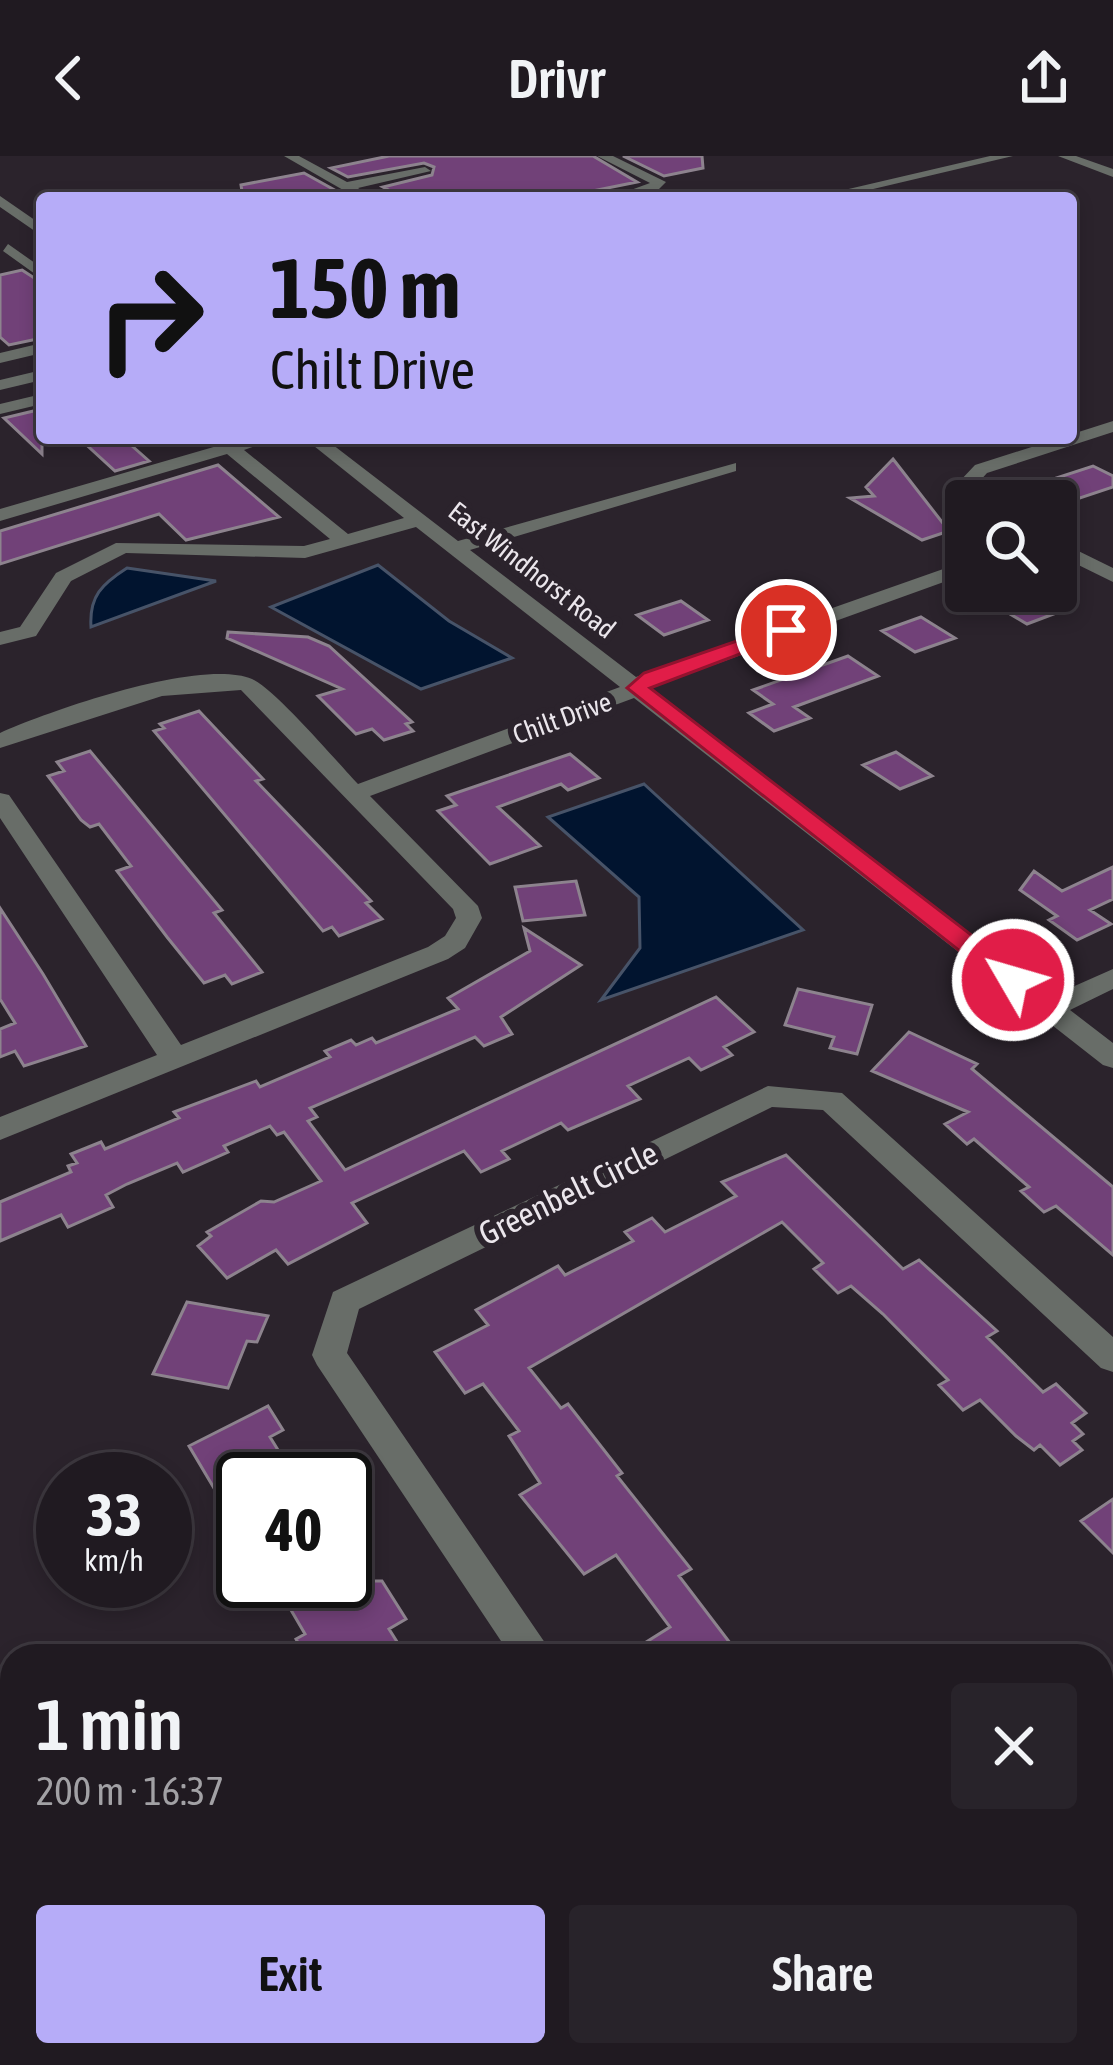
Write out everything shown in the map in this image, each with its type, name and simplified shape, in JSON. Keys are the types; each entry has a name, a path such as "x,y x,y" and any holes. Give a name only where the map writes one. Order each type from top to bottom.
{"street":[{"path":"290,156 356,192"},
{"path":"603,156 658,182 644,192"},
{"path":"844,192 1007,156"},
{"path":"1064,156 1113,173"},
{"path":"346,187 425,171"},
{"path":"4,206 36,228"},
{"path":"8,248 36,270"},
{"path":"0,266 36,259"},
{"path":"0,358 36,349"},
{"path":"0,380 36,372"},
{"path":"0,409 36,400"},
{"path":"0,430 36,421"},
{"path":"1077,438 1113,426"},
{"path":"0,515 222,444"},
{"path":"226,444 345,542"},
{"name":"East Windhorst Road","path":"321,444 1113,1058"},
{"path":"970,480 982,469 1058,444"},
{"path":"454,548 730,466"},
{"path":"0,640 28,631 62,577 123,547 152,544 261,554 345,542 419,520"},
{"path":"1077,557 1113,576"},
{"name":"Chilt Drive","path":"358,792 638,688 651,677 945,574"},
{"path":"0,741 188,682 235,679 248,685 358,792 465,906 469,918 464,931 437,952 0,1129"},
{"path":"0,800 174,1058"},
{"path":"1050,1009 1113,978"},
{"name":"Greenbelt Circle","path":"527,1644 329,1354 345,1301 768,1096 831,1100 1113,1358"}],"water":[{"path":"378,565 449,621 512,658 421,689 271,607"},
{"path":"127,568 216,581 91,627 99,592"},
{"path":"644,784 803,930 601,1000 640,948 639,897 548,817"}],"building":[{"path":"389,156 593,156 637,182 588,192 393,192 383,187 432,175 434,167 424,163 348,177 331,168"},
{"path":"623,156 702,156 703,168 664,176"},
{"path":"304,173 338,192 242,192 241,185"},
{"path":"22,270 36,279 36,339 9,345 0,337 0,275"},
{"path":"36,410 36,444 42,444 42,454 4,418"},
{"path":"86,444 130,444 149,461 115,471"},
{"path":"893,459 945,526 945,532 922,540 850,498 874,496 866,487"},
{"path":"218,465 279,517 186,540 159,514 0,564 0,531"},
{"path":"1093,466 1113,476 1113,487 1077,499 1077,480 1050,480"},
{"path":"681,601 708,620 664,635 637,615"},
{"path":"1007,612 1059,612 1027,624"},
{"path":"921,617 955,638 915,652 882,631"},
{"path":"228,632 308,637 329,646 412,722 406,724 413,731 384,740 372,729 356,734 318,696 342,689 227,638"},
{"path":"848,656 878,676 794,707 810,718 774,731 749,713 773,704 753,690"},
{"path":"199,711 263,779 256,781 371,901 366,903 382,919 339,936 332,927 323,931 154,731 164,728 160,724"},
{"path":"90,751 222,910 214,913 262,972 232,984 225,975 204,983 167,937 117,871 131,866 99,824 90,827 81,820 48,776 64,771 57,762"},
{"path":"896,752 932,776 900,789 863,765"},
{"path":"570,754 599,778 568,790 561,784 498,807 540,846 490,864 438,811 456,805 447,796"},
{"path":"1113,867 1113,899 1090,910 1111,924 1077,940 1049,920 1057,916 1020,890 1034,871 1062,891"},
{"path":"576,881 585,915 523,921 515,887"},
{"path":"0,908 86,1046 24,1066 15,1051 0,1057 0,1029 15,1023 0,999"},
{"path":"524,928 581,965 501,1017 512,1034 484,1046 475,1037 310,1108 317,1117 308,1121 345,1170 716,997 754,1032 724,1047 732,1055 701,1070 689,1058 628,1086 640,1099 568,1130 561,1123 502,1151 509,1159 481,1172 464,1151 352,1203 367,1223 288,1264 276,1250 227,1278 198,1246 211,1236 207,1232 261,1201 274,1202 321,1181 284,1132 277,1135 270,1126 224,1146 228,1152 183,1172 177,1163 127,1184 106,1195 113,1207 68,1227 61,1215 0,1241 0,1202 71,1172 68,1166 77,1163 71,1154 101,1142 105,1149 179,1118 174,1112 256,1081 260,1087 330,1057 325,1051 351,1040 356,1045 372,1038 376,1043 458,1009 448,998 530,951"},
{"path":"798,989 872,1005 857,1054 830,1048 834,1037 785,1025"},
{"path":"909,1032 977,1064 972,1069 1113,1187 1113,1255 1056,1206 1044,1212 1021,1191 1029,1187 974,1139 967,1144 945,1124 968,1112 872,1071"},
{"path":"786,1155 903,1269 919,1260 997,1331 987,1337 1043,1392 1056,1384 1086,1413 1072,1423 1083,1434 1073,1441 1082,1450 1060,1465 1040,1445 1034,1450 1016,1436 980,1400 963,1410 939,1385 948,1380 851,1286 838,1293 814,1269 823,1263 782,1222 529,1368 561,1408 568,1404 622,1473 617,1476 691,1569 679,1576 731,1644 643,1644 670,1627 616,1555 584,1574 520,1495 540,1483 509,1436 519,1431 483,1384 465,1393 435,1352 488,1325 476,1310 558,1266 565,1275 633,1241 625,1232 652,1218 665,1232 736,1196 722,1182"},
{"path":"187,1302 268,1316 257,1342 247,1341 228,1388 153,1374"},
{"path":"268,1406 283,1430 270,1437 279,1452 216,1452 216,1492 189,1446"},
{"path":"1113,1499 1113,1553 1081,1521"},
{"path":"372,1581 382,1581 406,1619 389,1629 398,1644 299,1644 296,1639 305,1634 290,1608 372,1608"}],"route":[{"path":"786,630 651,677 638,688 1013,980"}]}
